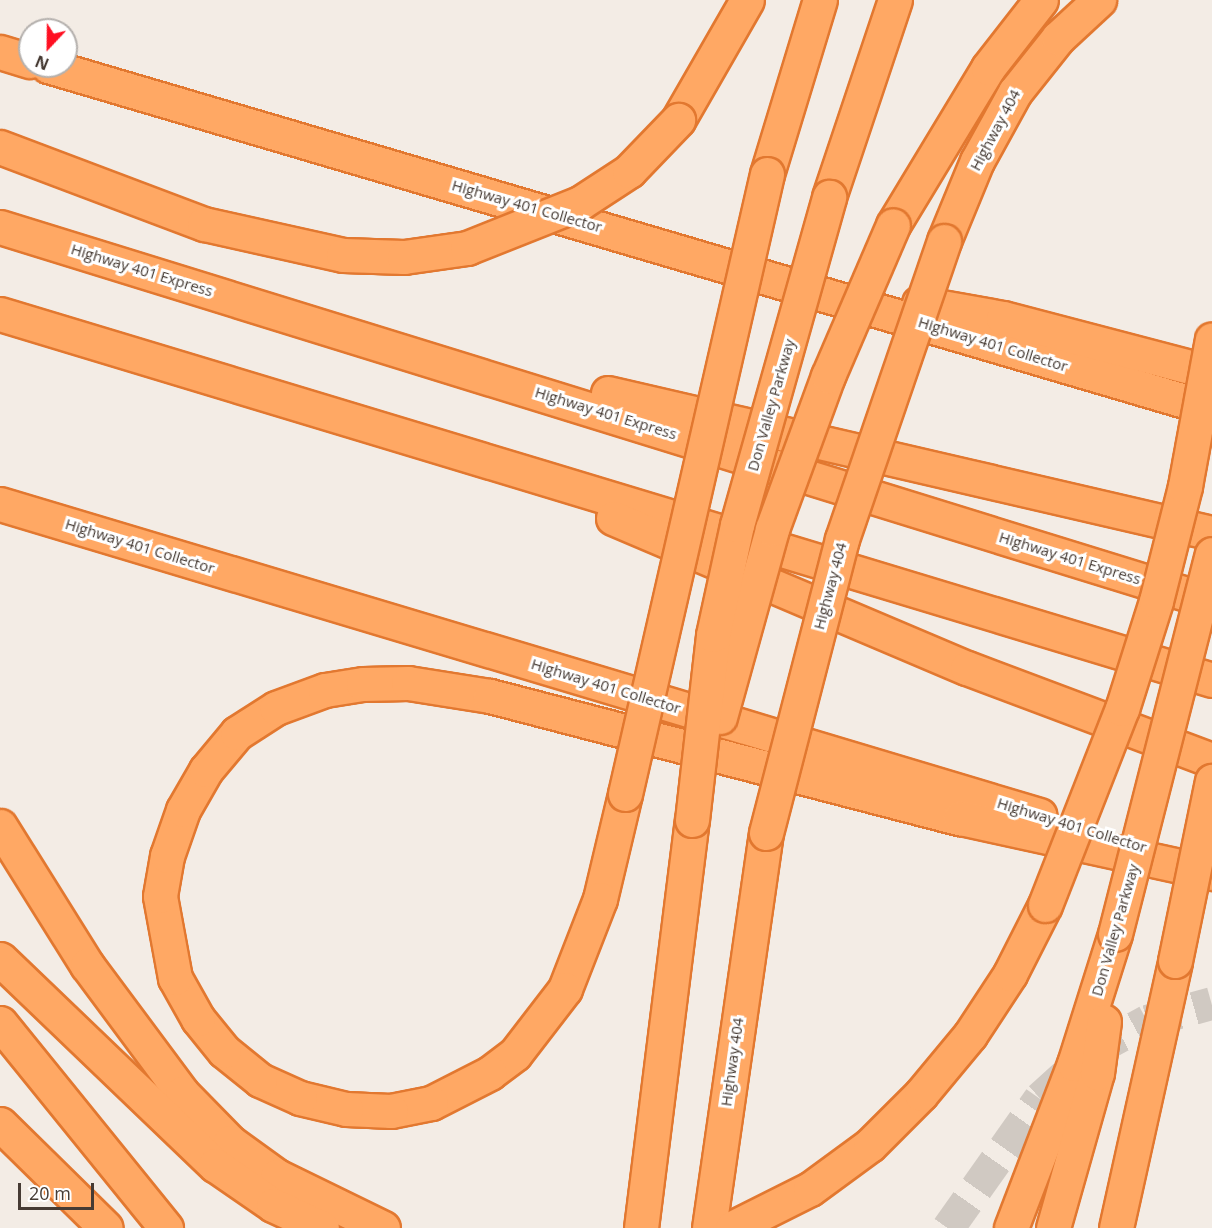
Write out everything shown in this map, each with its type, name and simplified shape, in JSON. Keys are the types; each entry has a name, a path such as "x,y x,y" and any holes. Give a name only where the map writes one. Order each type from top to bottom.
{"highway":[{"path":"0,147 225,229 343,255 404,257 467,248 580,203 629,171 678,120 747,0"},
{"path":"820,0 767,174 625,794 600,899 565,989 515,1054 490,1074 441,1099 391,1111 346,1109 280,1089 224,1051 198,1019 175,978 160,896 166,856 183,810 206,770 237,733 276,708 325,690 363,684 408,682 490,696 960,818 1212,873"},
{"name":"Don Valley Parkway","path":"692,820 713,635 737,525 829,197 895,0"},
{"path":"641,1228 692,820 772,529 828,376 893,225 976,85 1041,0"},
{"name":"Highway 404","path":"709,1228 766,833 842,539 944,242 977,161 1015,92 1058,38 1099,0"},
{"path":"0,52 18,57"},
{"name":"Highway 401 Collector","path":"78,75 768,276 1212,409"},
{"name":"Highway 401 Express","path":"0,227 346,332 1212,602"},
{"path":"768,276 1003,318 1212,373"},
{"path":"0,314 1212,680"},
{"path":"346,332 1212,533"},
{"path":"732,1228 810,1189 870,1145 921,1094 970,1035 1005,982 1045,905 1122,709 1156,601 1185,486 1212,339"},
{"path":"463,454 967,668 1212,760"},
{"name":"Highway 401 Collector","path":"0,504 1212,867"},
{"name":"Don Valley Parkway","path":"1011,1228 1074,1064 1115,934 1212,554"},
{"path":"1116,1228 1212,781"},
{"path":"0,826 87,965 182,1093 230,1142 277,1176 383,1228"},
{"path":"1053,1228 1097,1073 1115,934"},
{"path":"0,959 215,1165 273,1205 322,1228"},
{"path":"0,1023 166,1228"},
{"path":"0,1124 106,1228"}],"tunnel":[{"path":"948,1228 1040,1098 1092,1051 1147,1021 1212,1003"}]}
